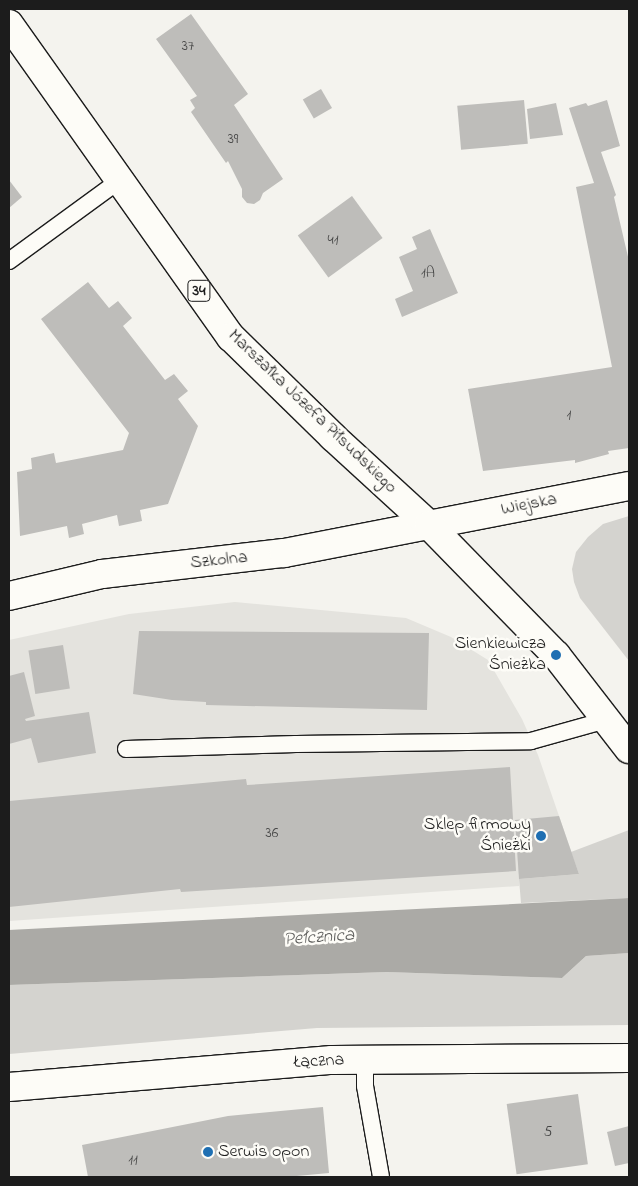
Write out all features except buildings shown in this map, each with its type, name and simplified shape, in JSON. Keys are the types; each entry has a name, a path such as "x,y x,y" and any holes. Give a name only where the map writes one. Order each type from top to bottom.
{"street":[{"name":"Marszałka Józefa Piłsudskiego","path":"9,24 232,337 333,437 429,524 556,654 629,749"},
{"name":"Wiejska","path":"429,524 629,486"},
{"name":"Szkolna","path":"9,596 102,574 284,553 429,524"},
{"name":"Łączna","path":"9,1087 332,1060 629,1058"}],"lane":[{"path":"9,261 120,180"},
{"path":"126,750 296,744 532,741 606,720"},
{"path":"365,1061 365,1086 381,1177"}],"shaded area":[{"path":"629,516 629,661 580,598 574,582 572,569 576,552 588,537 603,524"},
{"path":"235,602 406,618 451,637 488,660 522,719 538,755 579,874 519,879 519,886 9,921 9,640 129,614"},
{"path":"629,830 629,898 521,903 519,879 579,874 571,852"},
{"path":"629,953 629,1025 317,1028 9,1054 9,985 387,972 562,978 586,956"}],"water":[{"name":"Pełcznica","path":"629,898 629,953 586,956 562,978 387,972 9,985 9,930"}],"place":[{"name":"Sienkiewicza Śnieżka","path":"556,655"},
{"name":"Sklep firmowy Śnieżki","path":"541,836"},
{"name":"Serwis opon","path":"208,1152"}]}
